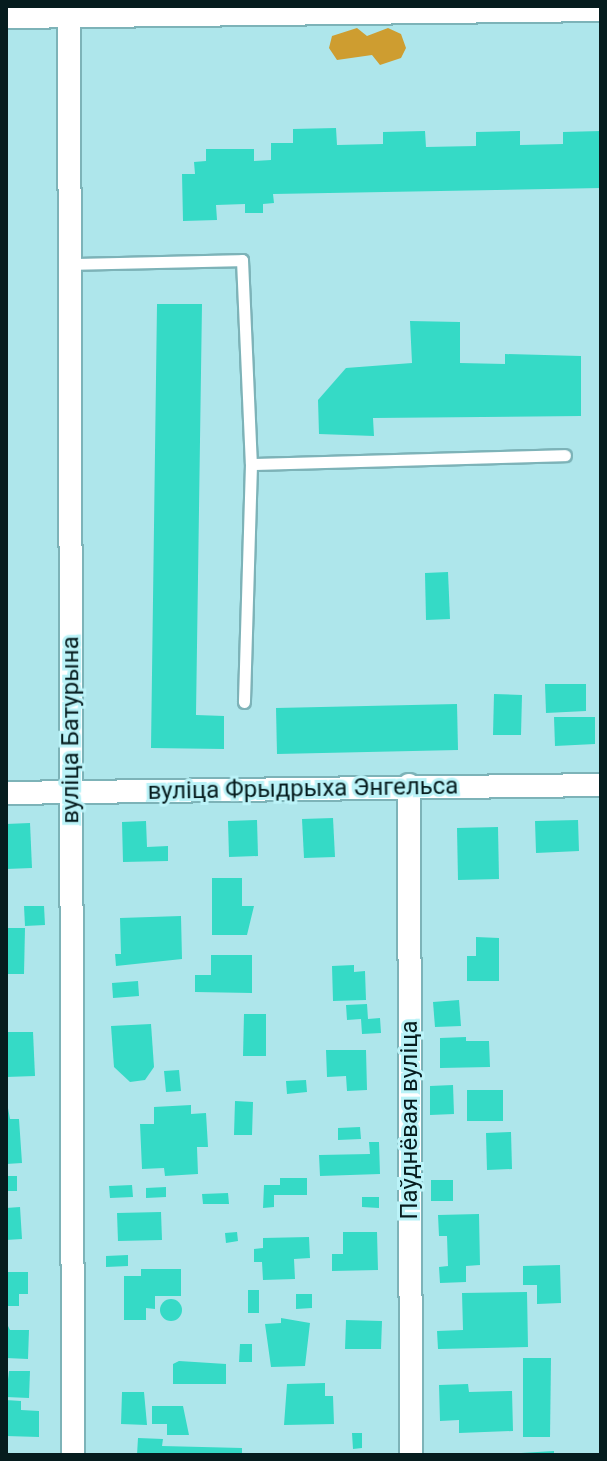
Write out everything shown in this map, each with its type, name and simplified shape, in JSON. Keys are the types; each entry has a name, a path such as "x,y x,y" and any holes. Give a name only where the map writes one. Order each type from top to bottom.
{"street":[{"path":"6,15 70,10 601,8"},
{"name":"вуліца Батурына","path":"70,10 73,1455"},
{"name":"вуліца Фрыдрыха Энгельса","path":"6,793 409,785 601,785"},
{"name":"Паўднёвая вуліца","path":"409,785 411,1455"}],"lane":[{"path":"71,264 242,260 251,464 244,702"},
{"path":"251,464 565,455"}],"shaded area":[{"path":"357,28 367,36 388,28 401,34 406,48 401,58 380,65 372,55 337,60 329,48 332,36"}],"building":[{"path":"336,128 337,145 383,144 383,132 425,131 426,147 476,146 476,132 520,131 520,145 563,144 563,132 601,131 601,188 273,194 274,203 263,204 263,213 245,213 245,204 216,205 217,220 183,221 182,174 195,174 194,162 206,161 206,149 254,149 254,161 271,160 271,143 293,143 293,129"},
{"path":"157,304 202,304 196,715 224,716 224,749 151,748"},
{"path":"410,321 460,322 460,363 505,364 505,354 581,356 581,416 373,418 374,436 319,434 318,400 346,368 412,363"},
{"path":"448,572 450,619 426,620 425,573"},
{"path":"545,684 586,684 586,711 546,713"},
{"path":"494,694 522,695 521,735 493,735"},
{"path":"457,704 458,750 277,754 276,708"},
{"path":"554,717 595,717 595,744 555,746"},
{"path":"333,818 335,857 304,858 302,819"},
{"path":"257,820 258,856 229,857 228,821"},
{"path":"578,820 579,851 536,853 535,821"},
{"path":"146,821 147,847 168,846 168,861 123,862 122,822"},
{"path":"30,823 32,868 6,869 6,824"},
{"path":"498,827 499,879 458,880 457,828"},
{"path":"212,878 242,878 242,906 254,906 247,935 212,935"},
{"path":"24,906 44,906 45,925 25,926"},
{"path":"181,916 182,959 116,966 115,954 121,954 120,918"},
{"path":"6,928 25,928 24,974 6,974"},
{"path":"476,937 499,938 499,981 467,981 467,956 476,956"},
{"path":"211,955 252,955 252,993 195,992 195,975 211,975"},
{"path":"354,965 354,972 365,971 366,1000 333,1001 332,966"},
{"path":"138,981 139,996 113,998 112,983"},
{"path":"459,1000 461,1026 435,1027 433,1002"},
{"path":"367,1004 368,1019 380,1018 381,1033 362,1034 361,1019 347,1020 346,1005"},
{"path":"244,1014 266,1014 266,1056 243,1056"},
{"path":"151,1024 154,1067 145,1080 130,1082 114,1067 111,1026"},
{"path":"6,1032 33,1032 35,1076 6,1077"},
{"path":"466,1037 466,1041 489,1041 490,1067 440,1068 440,1038"},
{"path":"326,1050 366,1050 367,1090 347,1091 346,1076 327,1077"},
{"path":"179,1070 181,1091 166,1092 164,1071"},
{"path":"306,1080 307,1092 287,1094 286,1081"},
{"path":"453,1085 454,1114 430,1115 430,1086"},
{"path":"467,1090 503,1090 503,1121 467,1121"},
{"path":"6,1097 10,1119 19,1119 22,1163 6,1164"},
{"path":"235,1101 253,1102 252,1135 234,1135"},
{"path":"191,1105 191,1114 206,1113 208,1147 197,1147 198,1174 165,1176 164,1168 142,1169 140,1124 154,1124 154,1107"},
{"path":"360,1127 361,1139 338,1140 338,1128"},
{"path":"511,1132 512,1169 487,1170 486,1133"},
{"path":"369,1142 379,1142 380,1174 320,1176 319,1155 370,1154"},
{"path":"6,1176 17,1176 17,1191 6,1191"},
{"path":"280,1178 307,1178 307,1195 274,1195 274,1207 263,1208 264,1185 280,1185"},
{"path":"431,1180 453,1180 453,1201 431,1201"},
{"path":"132,1185 133,1197 110,1198 109,1186"},
{"path":"166,1187 166,1197 146,1198 146,1188"},
{"path":"228,1193 229,1204 203,1204 202,1194"},
{"path":"362,1197 379,1197 379,1208 362,1207"},
{"path":"20,1207 22,1239 6,1240 6,1208"},
{"path":"161,1212 162,1240 118,1241 117,1213"},
{"path":"479,1214 480,1265 466,1266 466,1282 440,1283 439,1267 448,1266 447,1236 439,1236 438,1215"},
{"path":"237,1232 238,1241 226,1243 225,1233"},
{"path":"343,1232 377,1232 378,1270 332,1271 332,1254 343,1254"},
{"path":"309,1237 310,1258 294,1259 295,1279 263,1280 262,1262 254,1262 254,1249 263,1248 263,1238"},
{"path":"128,1255 128,1266 106,1267 106,1256"},
{"path":"560,1265 561,1303 537,1304 537,1285 523,1285 523,1266"},
{"path":"141,1269 181,1269 181,1296 155,1296 155,1309 146,1308 146,1320 124,1320 124,1276 141,1276"},
{"path":"6,1272 28,1272 28,1294 19,1294 19,1306 6,1306"},
{"path":"248,1290 259,1290 259,1313 248,1313"},
{"path":"527,1292 528,1347 438,1349 437,1331 463,1330 462,1293"},
{"path":"296,1294 312,1294 312,1308 296,1309"},
{"path":"171,1299 179,1302 182,1310 179,1318 171,1321 163,1318 160,1310 163,1302"},
{"path":"281,1318 310,1323 305,1366 271,1367 265,1324 281,1323"},
{"path":"346,1320 382,1321 381,1349 345,1349"},
{"path":"6,1322 10,1330 29,1330 28,1359 6,1358"},
{"path":"240,1344 252,1344 252,1362 239,1362"},
{"path":"523,1358 551,1358 550,1437 523,1437"},
{"path":"179,1361 226,1364 226,1384 173,1384 173,1364"},
{"path":"9,1371 30,1371 29,1398 6,1397"},
{"path":"325,1383 325,1396 333,1396 334,1424 284,1425 287,1384"},
{"path":"468,1384 469,1392 512,1391 513,1431 459,1433 459,1420 440,1421 439,1385"},
{"path":"122,1392 144,1392 147,1425 121,1424"},
{"path":"6,1400 21,1401 21,1410 39,1411 39,1437 6,1436"},
{"path":"152,1406 183,1406 189,1435 167,1435 167,1424 152,1424"},
{"path":"352,1433 362,1433 362,1448 353,1449"},
{"path":"138,1438 163,1439 162,1446 242,1448 242,1455 137,1455"},
{"path":"554,1451 554,1455 521,1455 521,1453"}]}
